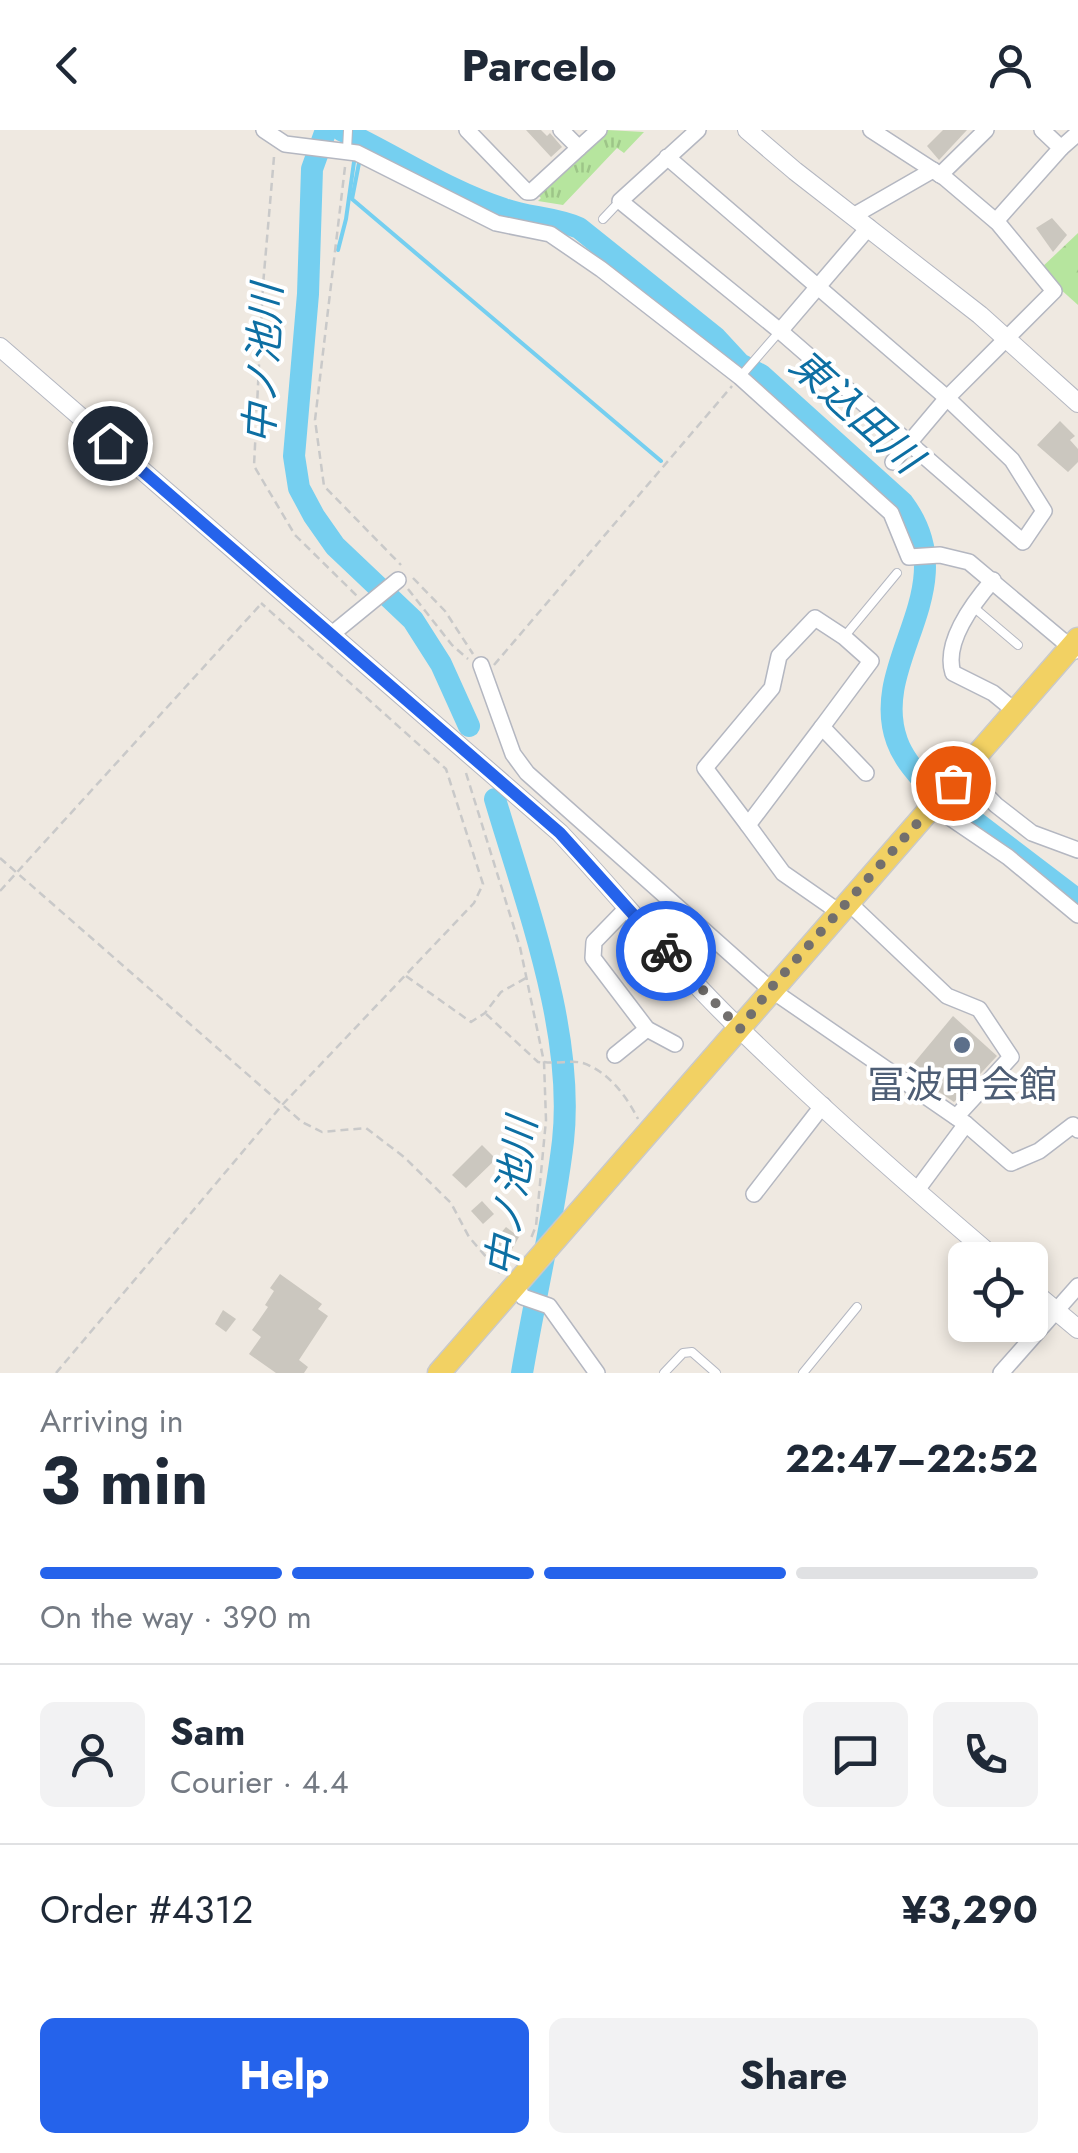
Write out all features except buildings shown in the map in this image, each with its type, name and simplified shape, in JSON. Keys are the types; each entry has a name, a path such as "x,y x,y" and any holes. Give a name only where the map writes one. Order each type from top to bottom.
{"main road":[{"path":"439,1373 521,1287 770,989 1075,647"}],"street":[{"path":"467,130 526,192 531,192 598,130"},
{"path":"562,130 578,148"},
{"path":"667,157 821,286 1012,460 1044,511 1023,542 780,331 620,201 667,157 698,130"},
{"path":"747,130 1007,340 1078,403"},
{"path":"871,130 937,173 996,221 1054,291 947,398 893,462"},
{"path":"852,216 937,173 986,130"},
{"path":"1042,130 1061,148"},
{"path":"996,221 1078,133"},
{"path":"276,136 346,142 496,223 550,234 602,268 741,376 891,513 910,557 940,555 969,562 1075,647"},
{"path":"780,331 869,227"},
{"path":"0,347 560,833 626,910 740,1029 976,1242"},
{"path":"332,634 398,580"},
{"path":"993,580 971,605 950,662 953,673 992,693 1015,712"},
{"path":"748,825 871,661 815,618 779,656 772,688 706,768 748,825 783,872 844,907 947,996 979,1009 1010,1057 961,1121 917,1190"},
{"path":"481,665 513,754 527,774 770,989 961,1121 1011,1164 1039,1151 1072,1125 1078,1130"},
{"path":"822,727 866,773"},
{"path":"958,777 1032,833 1078,850"},
{"path":"934,804 1008,856 1078,916"},
{"path":"626,910 594,942 593,958 647,1028 675,1044"},
{"path":"615,1055 647,1028"},
{"path":"754,1194 823,1105"},
{"path":"1001,1373 1078,1286"},
{"path":"521,1287 548,1306 597,1373"},
{"path":"1048,1304 1078,1329"}],"lane":[{"path":"603,219 620,201"},
{"path":"741,376 780,331"},
{"path":"844,637 897,573"},
{"path":"971,605 1018,645"},
{"path":"803,1373 857,1306"},
{"path":"664,1373 683,1352 692,1352 716,1373"}],"path":[{"path":"276,136 254,466 295,535 363,608"},
{"path":"346,142 315,420 324,486 445,612 481,665"},
{"path":"398,580 465,657 481,665 496,664 741,376"},
{"path":"0,892 276,588"},
{"path":"56,1373 283,1104 474,902 484,884 446,769 262,603"},
{"path":"466,774 520,947 544,1063 546,1120 536,1226 529,1242"},
{"path":"0,858 302,1122 322,1132 366,1128 392,1147 451,1203 487,1261 521,1287"},
{"path":"405,976 471,1022 485,1013 502,992 526,978"},
{"path":"485,1013 538,1062 582,1062 613,1082 628,1098 641,1125"}],"green space":[{"path":"607,130 644,132 624,153 617,148 563,205 538,201 538,195"},
{"path":"1078,233 1078,305 1039,270"}],"waterway":[{"name":"中ノ池川","path":"326,130 312,169 308,294 294,456 299,488 335,546 413,620 441,664 469,726"},
{"name":"東込田川","path":"341,130 483,201 579,228 715,337 740,364 761,375 903,503 920,535 925,565 922,595 895,682 892,711 897,741 927,785 1078,900"},
{"name":"東込田川","path":"357,143 359,130"},
{"name":"東込田川","path":"362,147 363,140"},
{"path":"338,250 354,162"},
{"path":"359,163 352,199 661,461"},
{"name":"中ノ池川","path":"495,799 545,968 562,1056 565,1099 550,1228 522,1373"}],"way so far":[{"path":"666,951 740,1029 770,989 953,783"}],"place":[{"name":"冨波甲会館","path":"962,1045"}],"route":[{"path":"110,443 560,833 666,951"}]}
